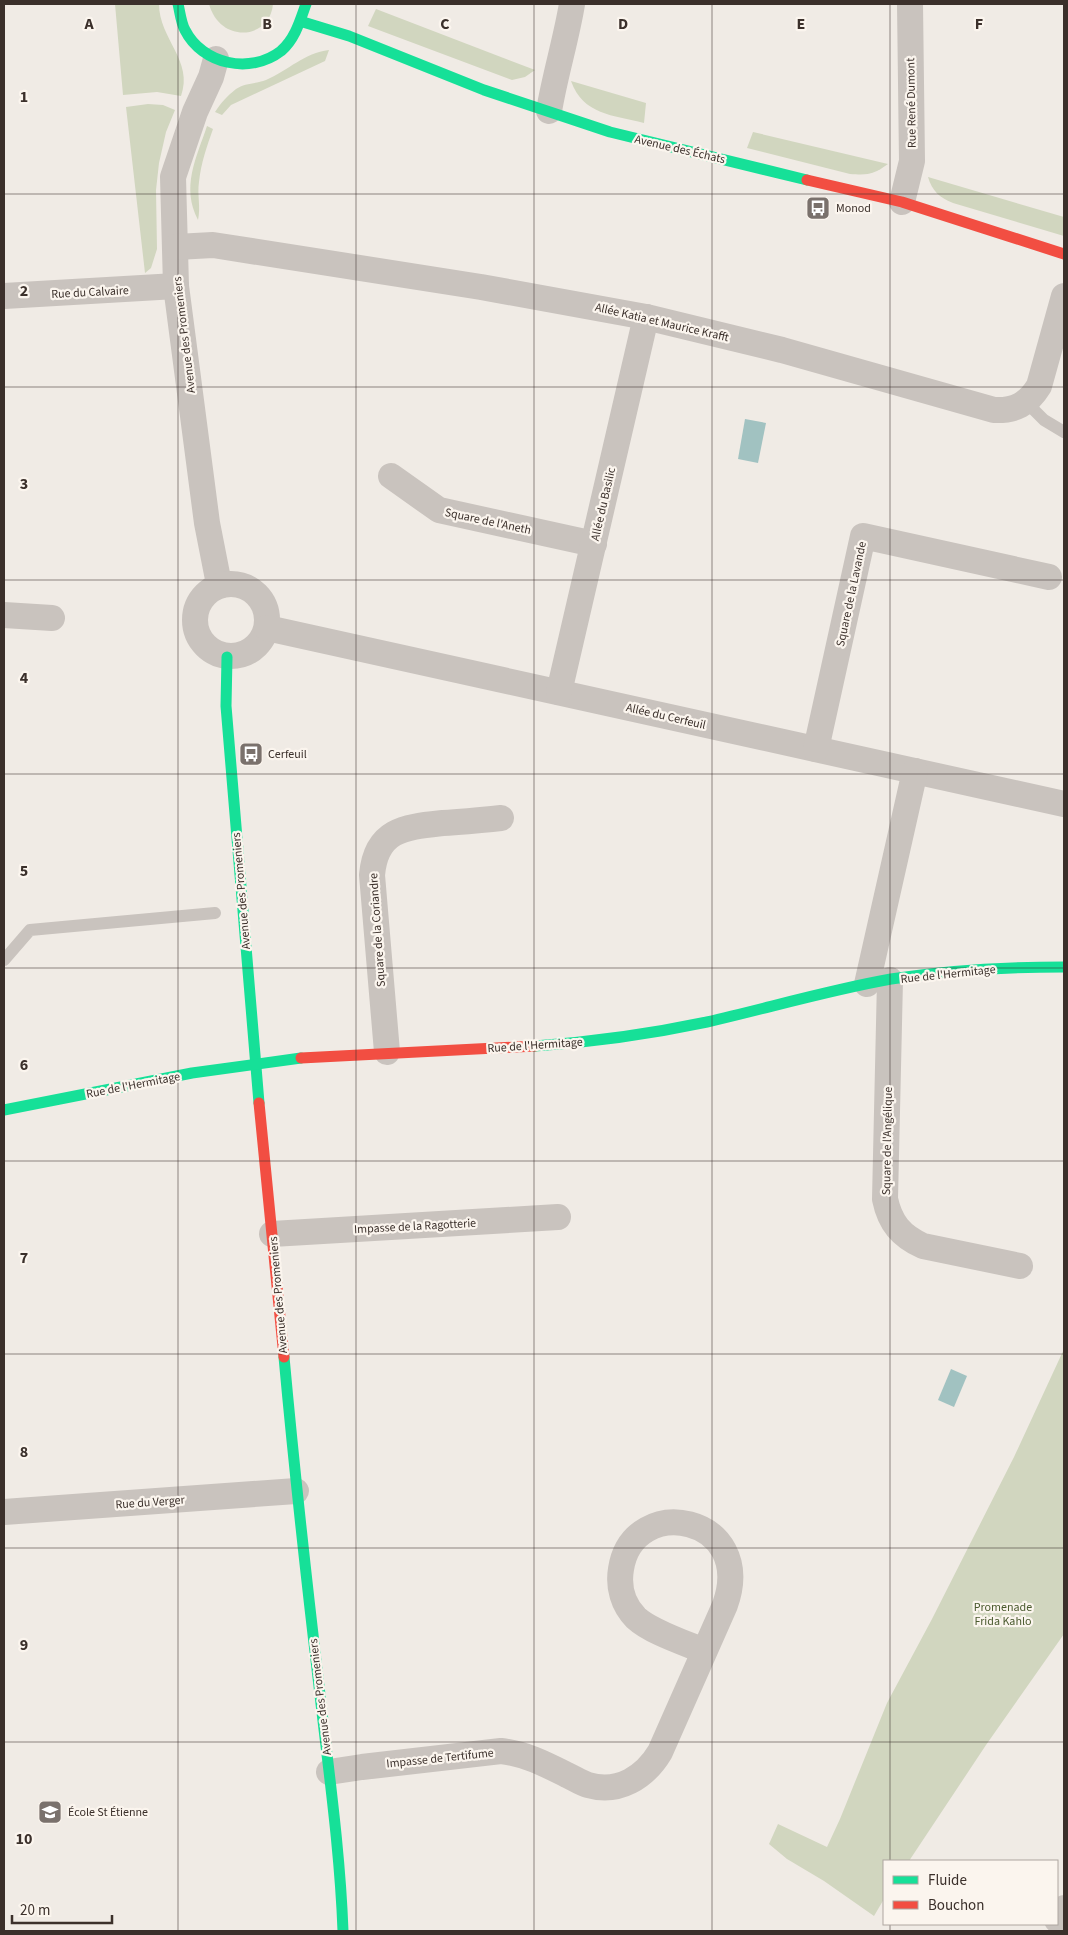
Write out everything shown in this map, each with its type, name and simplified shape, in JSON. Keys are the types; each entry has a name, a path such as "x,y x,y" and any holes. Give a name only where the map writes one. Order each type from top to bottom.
{"street":[{"path":"178,4 182,26 190,39 202,51 216,59 241,65 267,60 279,53 293,39 303,22 306,4"},
{"path":"549,111 556,71 562,56 572,4"},
{"name":"Rue René Dumont","path":"902,202 912,161 910,4"},
{"name":"Avenue des Échats","path":"303,22 349,36 484,90 610,132 902,202 1064,254"},
{"name":"Avenue des Promeniers","path":"216,59 211,77 195,112 174,177 176,286 208,523 217,574 221,585"},
{"name":"Allée Katia et Maurice Krafft","path":"176,248 213,245 481,287 646,316 782,350 994,410 1006,411 1017,408 1026,402"},
{"name":"Rue du Calvaire","path":"4,296 176,286"},
{"path":"1026,402 1039,386 1064,296"},
{"name":"Allée du Basilic","path":"559,692 646,316"},
{"name":"Square de l'Aneth","path":"391,476 439,510 594,544"},
{"name":"Square de la Lavande","path":"816,749 863,536 1049,577"},
{"path":"237,584 259,597 266,611 267,628 259,644 245,654 227,657 219,655 206,647 197,634 195,626 196,610 202,597 214,588 221,585 237,584"},
{"path":"4,615 52,618"},
{"name":"Allée du Cerfeuil","path":"267,628 1064,804"},
{"name":"Avenue des Promeniers","path":"227,657 226,706 255,1063 296,1491 329,1772 343,1931"},
{"name":"Square de l'Angélique","path":"915,771 879,982 886,1200 892,1221 899,1231 910,1240 923,1246 1020,1266"},
{"name":"Square de la Coriandre","path":"387,1052 372,875 373,863 377,852 391,835 412,826 501,818"},
{"name":"Rue de l'Hermitage","path":"4,1110 224,1067 307,1057 530,1046 616,1038 704,1022 879,982 928,973 1024,967 1064,968"},
{"name":"Impasse de la Ragotterie","path":"272,1234 558,1217"},
{"name":"Rue du Verger","path":"4,1512 296,1491"},
{"name":"Impasse de Tertifume","path":"329,1772 501,1751 537,1760 588,1785 614,1786 627,1783 640,1776 652,1765 660,1752 704,1651 730,1590 732,1574 728,1559 721,1545 710,1534 696,1526 682,1522 666,1523 651,1528 638,1536 628,1548 622,1562 621,1592 627,1607 649,1628 704,1651"}],"lane":[{"path":"1026,402 1044,420 1064,432"},
{"path":"4,960 30,930 215,914"}],"green space":[{"path":"115,4 159,4 160,17 183,72 184,83 181,96 157,92 123,95"},
{"path":"209,4 273,4 270,16 263,25 254,30 244,32 233,31 223,26 215,17"},
{"path":"376,9 535,70 525,77 512,80 368,26"},
{"path":"329,50 325,61 231,105 222,115 215,112 227,97 239,87 266,80 304,58"},
{"path":"571,81 646,103 644,123 600,112 591,107 576,92"},
{"path":"148,104 163,105 175,110 166,132 159,163 156,190 157,249 151,268 145,273 126,107"},
{"path":"207,126 213,129 204,155 200,175 198,220 193,208 190,184"},
{"path":"753,132 888,164 870,174 850,174 747,148"},
{"path":"928,177 1064,217 1064,236 948,201 934,190"},
{"name":"Promenade Frida Kahlo","path":"1064,1349 1064,1634 986,1745 910,1860 883,1860 883,1901 874,1916 824,1881 787,1859 769,1844 778,1824 827,1847 887,1703 1014,1457"}],"water":[{"path":"745,419 766,423 758,463 738,459"},
{"path":"951,1369 967,1376 954,1407 938,1400"}],"traffic: fast":[{"path":"178,4 184,27 193,42 215,58 241,64 255,63 281,51 293,35 306,4"},
{"path":"303,22 349,36 484,90 610,132 807,180"},
{"path":"227,657 226,706 259,1103"},
{"path":"535,1046 600,1040 686,1026 845,988 891,979 977,970 1064,967"},
{"path":"4,1110 192,1073 301,1058"},
{"path":"284,1357 300,1521 336,1839 343,1931"}],"traffic: jam":[{"path":"807,180 902,202 1064,254"},
{"path":"301,1058 535,1046"},
{"path":"259,1103 284,1357"}],"place":[{"name":"Monod","path":"818,208"},
{"name":"Cerfeuil","path":"251,754"},
{"name":"École St Étienne","path":"50,1812"}]}
